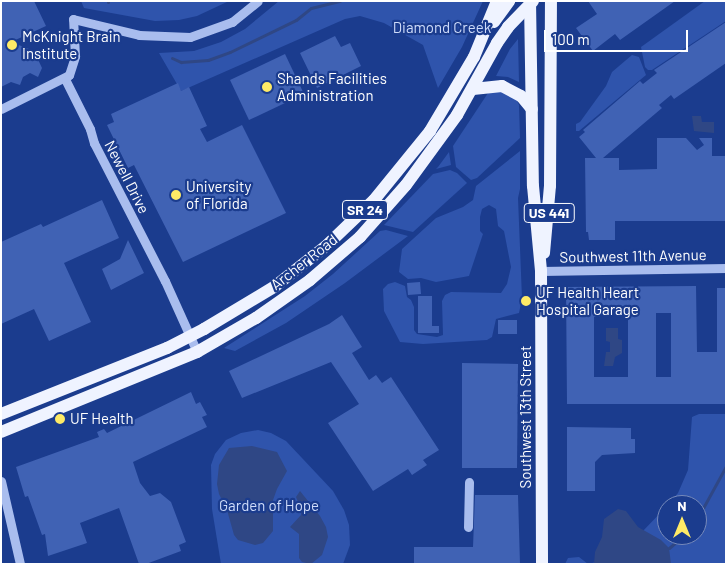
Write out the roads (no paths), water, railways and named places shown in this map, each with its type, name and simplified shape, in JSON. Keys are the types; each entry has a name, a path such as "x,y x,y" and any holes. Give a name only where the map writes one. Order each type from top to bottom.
{"main road":[{"name":"Archer Road","path":"1,414 191,336 246,305 300,268 350,225 396,176 444,110 486,32 497,1"},
{"path":"486,32 509,1"},
{"name":"Southwest 13th Street","path":"541,270 549,204 551,1"},
{"name":"Archer Road","path":"1,432 197,352 256,318 310,280 360,237 406,185 441,138 472,89 497,43 531,2"},
{"name":"Southwest 13th Street","path":"531,2 534,213 541,270 542,564"},
{"path":"472,89 502,86 521,96 532,110"},
{"path":"396,176 406,185"}],"street":[{"path":"1,109 66,79 74,65 73,19 138,35 190,37 232,22 258,1"},
{"name":"Newell Drive","path":"66,79 90,129 94,143 158,266 197,352"},
{"name":"Southwest 11th Avenue","path":"541,270 726,268"},
{"path":"1,482 20,564"},
{"path":"468,527 469,482"}],"waterway":[{"path":"172,58 181,62 208,60 230,52 296,20 311,8 340,1"},
{"path":"707,501 726,466"},
{"path":"669,548 672,545"}],"place":[{"name":"McKnight Brain Institute","path":"12,45"},
{"name":"Shands Facilities Administration","path":"267,87"},
{"name":"University of Florida","path":"176,195"},
{"name":"UF Health Heart Hospital Garage","path":"526,301"},
{"name":"UF Health","path":"60,419"}],"park label":[{"name":"Diamond Creek","path":"442,28"},
{"name":"Garden of Hope","path":"269,506"}]}
